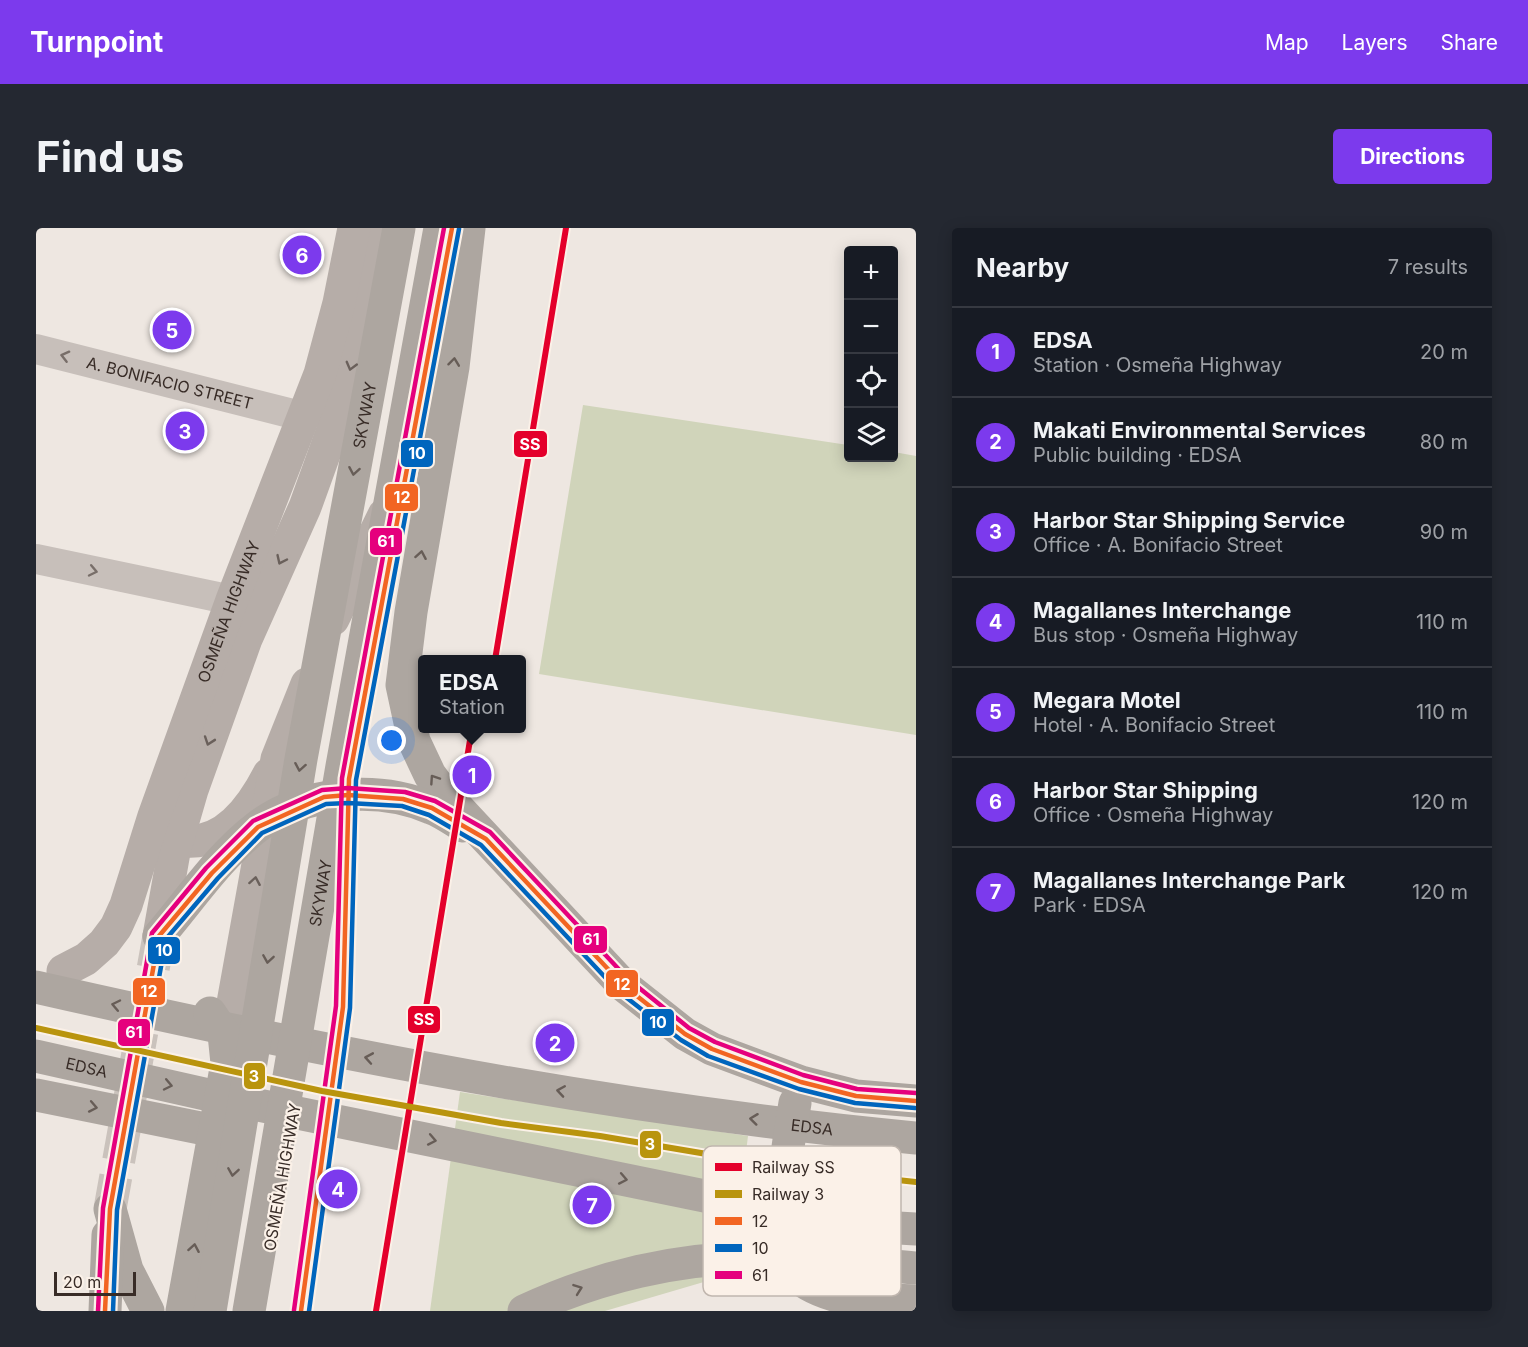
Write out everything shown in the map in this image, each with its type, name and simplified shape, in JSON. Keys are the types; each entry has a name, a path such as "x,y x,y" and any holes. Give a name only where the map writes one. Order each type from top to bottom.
{"highway":[{"name":"SKYWAY","path":"190,1310 301,759 399,228"},
{"name":"SKYWAY","path":"249,1311 342,766 440,228"},
{"path":"469,228 453,367 411,612 402,685 414,741 430,775 486,839 623,985 684,1034 712,1048 801,1082 856,1096 916,1101"},
{"path":"159,936 212,873 258,827 284,813 324,797 348,795 403,800 432,808 486,839"},
{"path":"45,974 184,998 201,1006 215,1018 224,1034 227,1063 190,1310"},
{"name":"EDSA","path":"45,974 350,1055 479,1078 854,1132 916,1138"},
{"name":"EDSA","path":"36,1056 354,1125 703,1196"},
{"path":"788,1146 796,1096 807,1085 835,1073 916,1079"},
{"path":"36,1095 205,1129 354,1125"},
{"path":"105,1311 110,1209 127,1270 148,1311"},
{"name":"EDSA","path":"901,1228 916,1229"},
{"path":"524,1311 590,1284 674,1264 703,1262"},
{"path":"901,1267 916,1268"},
{"path":"839,1296 916,1301"}],"main road":[{"name":"OSMEÑA HIGHWAY","path":"45,974 86,959 104,944 116,927 126,905 154,816 232,600 305,417 339,303 354,228"},
{"name":"OSMEÑA HIGHWAY","path":"159,936 174,852 192,790 246,639 306,507 335,424 385,228"},
{"name":"OSMEÑA HIGHWAY","path":"259,1311 404,476 452,228"},
{"path":"154,816 164,832 179,840 202,842 229,829 257,797 277,759 338,604 404,476"},
{"path":"227,1063 233,1003 277,759"}],"street":[{"name":"A. BONIFACIO STREET","path":"36,349 305,417"},
{"path":"36,559 232,600"}],"green space":[{"path":"583,405 844,444 844,462 898,462 898,453 916,456 916,735 539,674"},
{"path":"460,1092 748,1136 747,1146 703,1146 703,1282 605,1311 430,1311"}],"tunnel":[{"path":"110,1209 159,936"}],"rail line":[{"name":"SS","path":"496,655 566,228"},
{"name":"SS","path":"376,1311 471,733"},
{"name":"3","path":"36,1028 322,1091 501,1123 600,1136 703,1153"},
{"name":"3","path":"901,1180 916,1182"}],"transit line":[{"name":"61","path":"294,1310 336,1006 342,778 444,228"},
{"name":"12","path":"301,1311 343,1007 349,779 452,228"},
{"name":"10","path":"309,1311 350,1008 356,780 459,229"},
{"name":"61","path":"98,1311 103,1208 152,933 206,868 253,821 322,790 348,788 405,792 435,801 490,832 628,979 689,1028 715,1042 803,1075 857,1089 916,1093"},
{"name":"12","path":"105,1311 110,1209 159,936 212,873 258,827 324,797 348,795 403,799 432,808 486,839 623,985 685,1034 712,1049 801,1082 856,1096 916,1101"},
{"name":"10","path":"113,1311 117,1210 166,939 218,878 262,833 326,804 402,806 429,815 481,845 618,991 681,1040 708,1056 799,1089 855,1103 915,1108"}],"place":[{"name":"Harbor Star Shipping","path":"302,255"},
{"name":"Megara Motel","path":"172,330"},
{"name":"Harbor Star Shipping Service","path":"185,431"},
{"name":"EDSA","path":"472,775"},
{"name":"Makati Environmental Services","path":"555,1043"},
{"name":"Magallanes Interchange","path":"338,1189"},
{"name":"Magallanes Interchange Park","path":"592,1205"}]}
